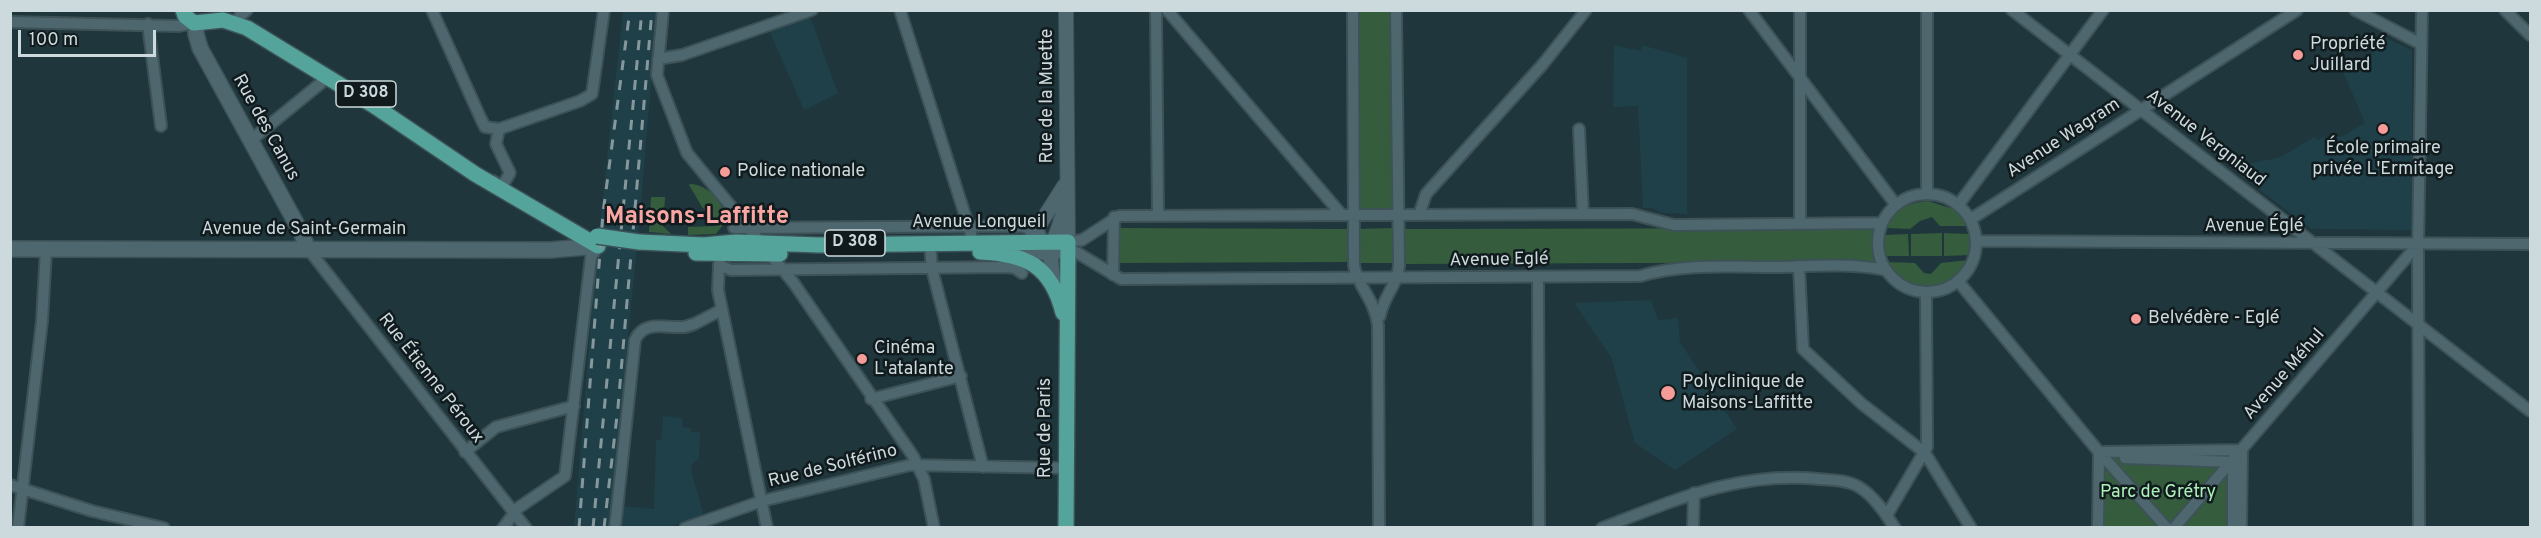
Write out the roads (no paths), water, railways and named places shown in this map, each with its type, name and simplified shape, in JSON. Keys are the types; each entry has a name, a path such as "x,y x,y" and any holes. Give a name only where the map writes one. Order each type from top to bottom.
{"main road":[{"path":"183,10 185,16 203,19"},
{"name":"D 308","path":"224,10 243,14 597,241"},
{"name":"D 308","path":"203,19 240,24 479,176 597,241"},
{"name":"Rue des Canus","path":"203,19 196,34 200,48 302,234 306,250"},
{"name":"Avenue Longueil","path":"597,241 638,245 704,245 732,249 930,248 1031,236 1059,247"},
{"name":"Avenue de Saint-Germain","path":"10,249 550,250 597,241"},
{"name":"Rue de Paris","path":"1059,247 1065,328 1066,528"},
{"name":"Avenue Longueil","path":"930,248 997,253"},
{"name":"D 308","path":"997,253 1028,268"},
{"name":"Rue de Paris","path":"1028,268 1054,289 1065,328"}],"street":[{"path":"169,24 176,20 183,10"},
{"path":"432,10 485,127 499,129 580,101 592,94 604,10"},
{"path":"663,10 658,59 659,83 687,153 784,270 917,466 924,479 934,528"},
{"path":"658,59 682,55 812,10"},
{"path":"900,10 970,227 978,244"},
{"name":"Rue de la Muette","path":"1059,247 1066,182 1066,10"},
{"path":"1156,10 1158,216"},
{"path":"1167,10 1341,214"},
{"path":"1353,10 1354,266 1357,279 1376,307 1378,325 1379,528"},
{"path":"1378,325 1385,296 1398,278 1396,10"},
{"path":"1419,215 1426,194 1543,64 1586,10"},
{"path":"1749,10 1896,206"},
{"path":"1800,10 1800,224"},
{"path":"1927,194 1928,10"},
{"name":"Avenue Vergniaud","path":"2012,10 2530,411"},
{"path":"1959,204 2103,10"},
{"name":"Avenue Wagram","path":"1971,219 2297,10"},
{"path":"2355,10 2421,44"},
{"path":"2419,528 2422,10"},
{"path":"2505,10 2530,35"},
{"path":"10,22 179,26 203,19"},
{"path":"148,24 161,126"},
{"path":"252,143 256,136 321,83 325,76 331,76 359,94 368,95"},
{"path":"479,176 484,175 499,185 504,183 510,173 496,144 499,129"},
{"path":"1579,129 1583,214"},
{"name":"Rue de la Muette","path":"1031,236 1066,182"},
{"path":"1927,194 1944,195 1959,204 1971,219 1977,242 1968,270 1958,281 1943,290 1926,292 1910,289 1896,282 1885,270 1879,258 1882,223 1896,206 1910,197 1927,194"},
{"path":"732,210 731,270 1028,268"},
{"path":"1059,247 1082,240 1114,217 1632,214 1674,225 1882,223"},
{"path":"1113,275 1114,217"},
{"path":"767,528 718,290 732,249 751,228 1022,226 1031,236"},
{"path":"503,528 514,512 565,476 591,257 597,241"},
{"name":"Avenue Églé","path":"1977,242 2530,244"},
{"name":"Avenue Méhul","path":"2174,528 2419,243"},
{"name":"Avenue Longueil","path":"997,253 1059,247"},
{"name":"Avenue Eglé","path":"1059,247 1076,252 1121,279 1538,278 1640,276 1672,268 1799,266 1867,266 1885,270"},
{"name":"Rue de Paris","path":"1054,289 1059,247"},
{"path":"930,248 932,269 984,466"},
{"path":"18,528 42,321 46,250"},
{"name":"Rue Étienne Péroux","path":"306,250 526,528"},
{"path":"1799,266 1803,349 1862,404 1925,453 1971,528"},
{"path":"1538,278 1539,528"},
{"path":"1958,281 2102,454 2167,528"},
{"path":"1887,515 1925,453 1926,292"},
{"path":"615,528 635,340 642,330 669,325 684,328 722,310"},
{"path":"871,399 961,376"},
{"path":"465,452 496,427 574,406"},
{"path":"2102,454 2242,450 2241,528"},
{"path":"2102,454 2233,462 2233,528"},
{"path":"2098,528 2102,454"},
{"path":"2102,454 2104,528"},
{"name":"Rue de Solférino","path":"685,528 762,501 891,470 917,466 1066,468"},
{"path":"1602,528 1722,484 1761,478 1802,477 1844,481 1868,494 1887,515 1895,528"},
{"path":"10,485 92,511 164,528"},
{"path":"1693,528 1694,493"}],"railway":[{"path":"579,528 603,213 630,10"},
{"path":"593,528 642,10"},
{"path":"604,528 618,407 652,10"}],"place":[{"name":"Propriété Juillard","path":"2298,55"},
{"name":"École primaire privée L'Ermitage","path":"2383,129"},
{"name":"Police nationale","path":"725,172"},
{"name":"Belvédère - Eglé","path":"2136,319"},
{"name":"Cinéma L'atalante","path":"862,359"},
{"name":"Polyclinique de Maisons-Laffitte","path":"1668,393"}],"district":[{"name":"Maisons-Laffitte","path":"697,218"}],"park label":[{"name":"Parc de Grétry","path":"2158,493"}]}
